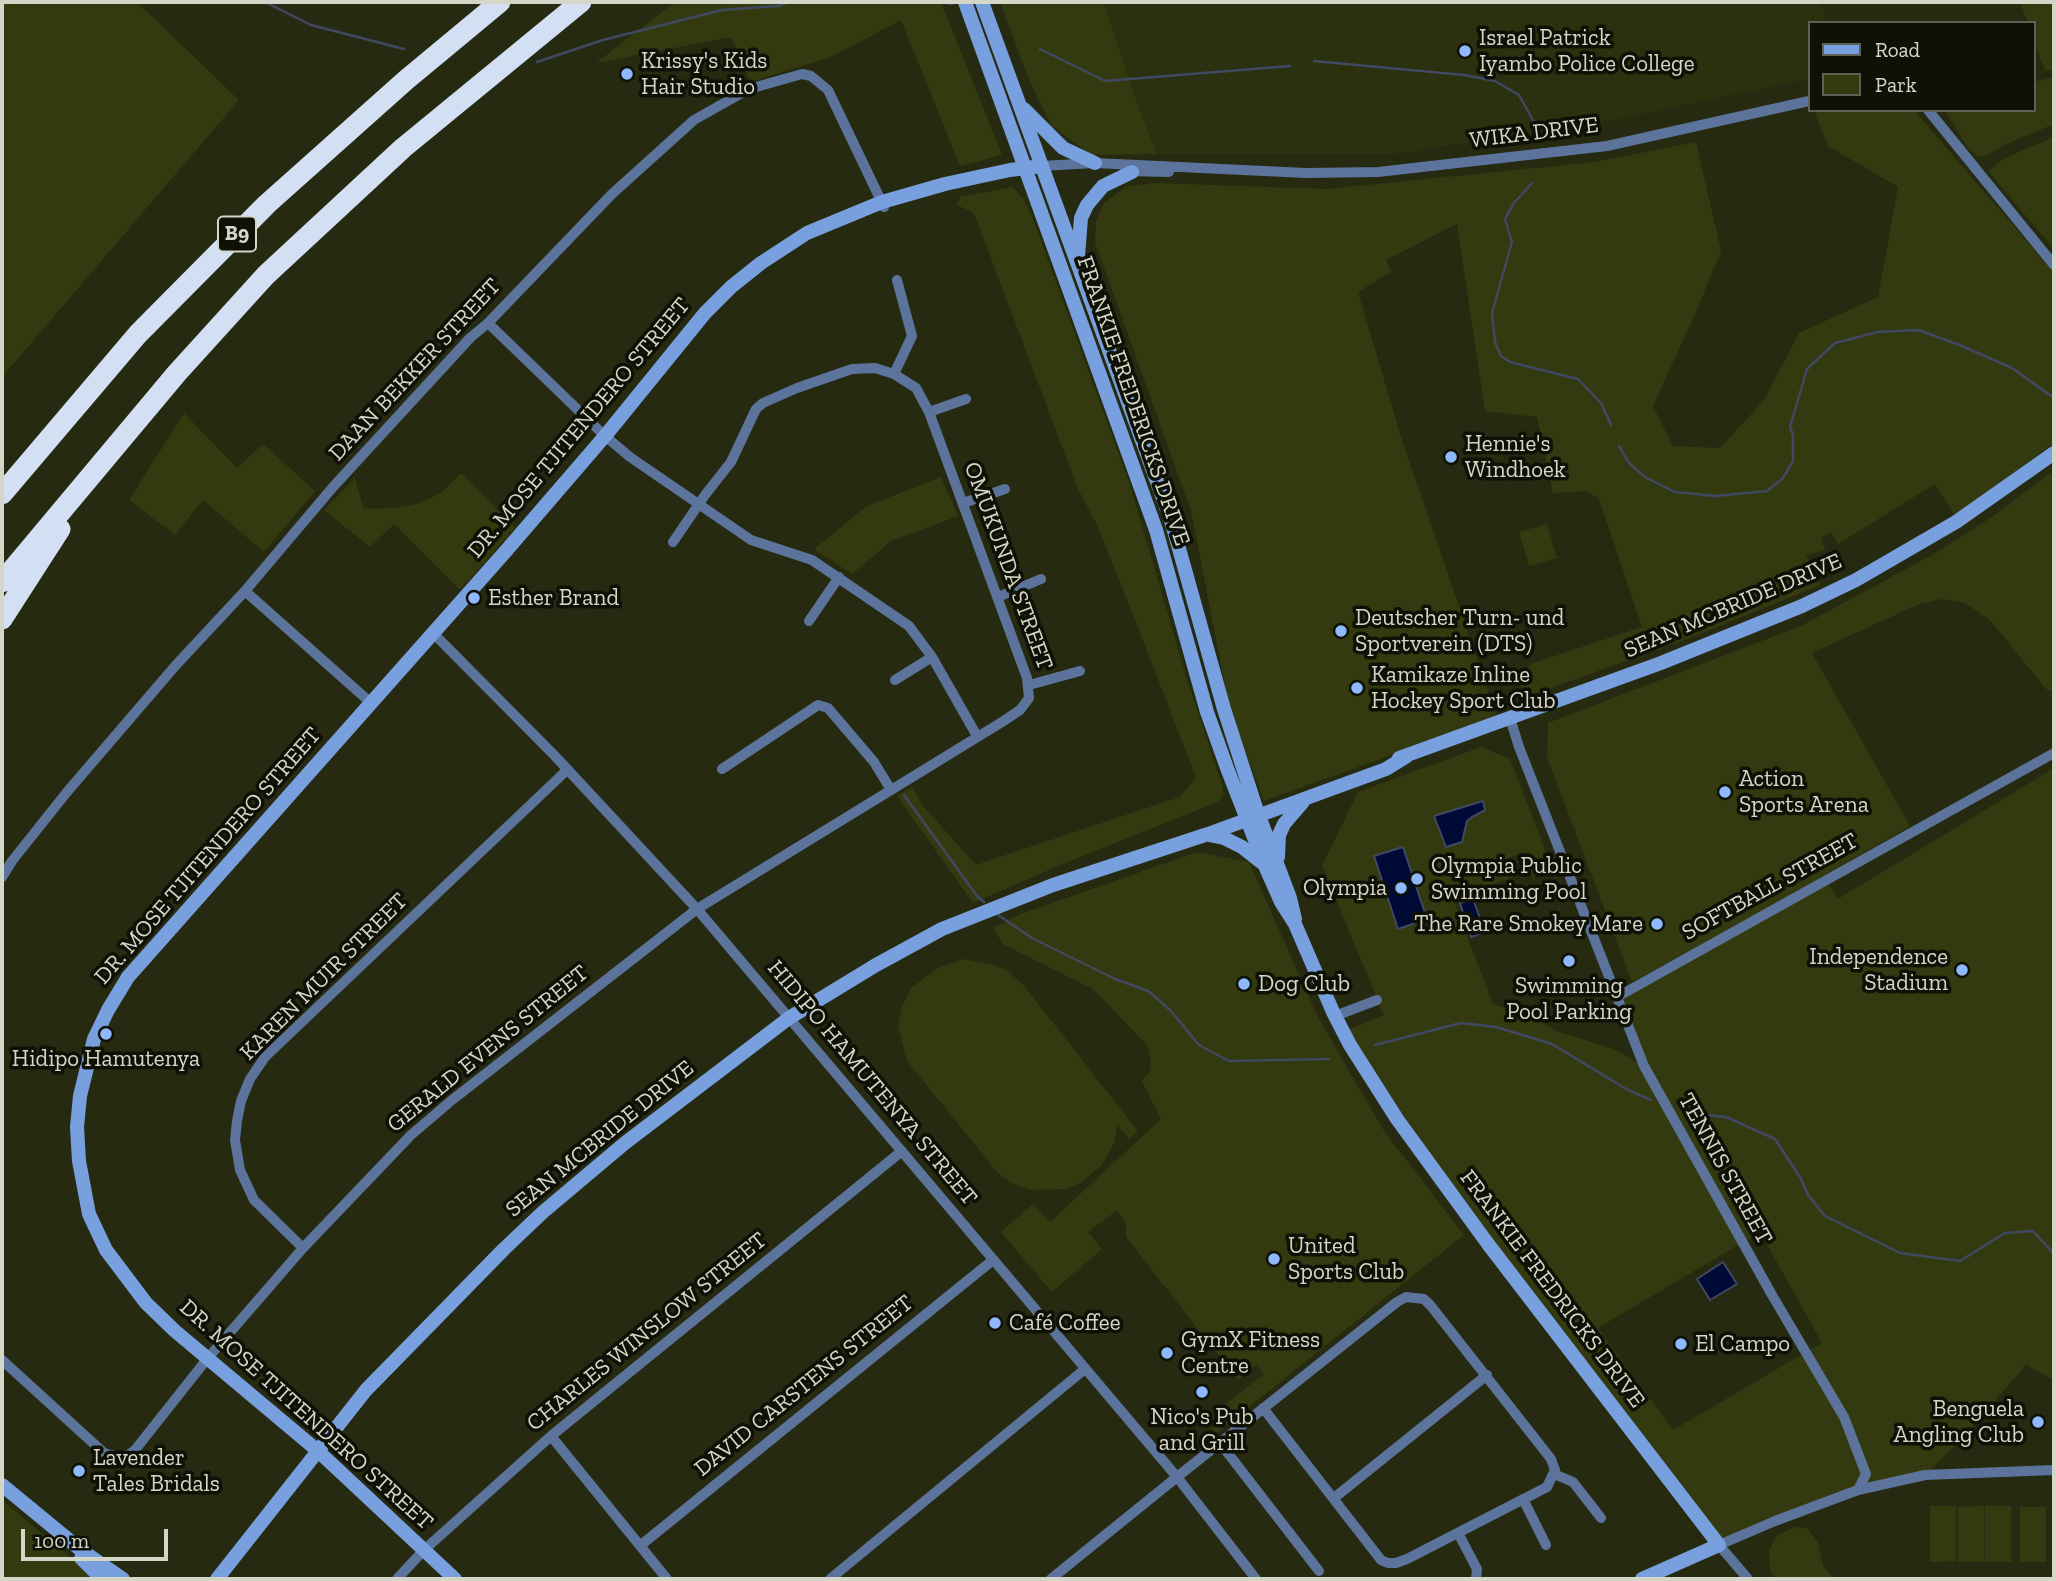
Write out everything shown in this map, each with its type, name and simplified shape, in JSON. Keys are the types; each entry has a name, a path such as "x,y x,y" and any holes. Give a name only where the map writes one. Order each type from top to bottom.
{"highway":[{"name":"B9","path":"2,494 138,334 267,204 406,80 500,2"},
{"name":"B9","path":"2,582 177,373 266,275 404,148 582,2"},
{"path":"2,619 113,448"}],"main road":[{"name":"FRANKIE FREDERICKS DRIVE","path":"965,2 1156,530 1207,712 1251,814"},
{"name":"FRANKIE FREDERICKS DRIVE","path":"982,2 1171,520 1251,814"},
{"path":"1020,106 1063,148 1096,163"},
{"name":"DR. MOSE TJITENDERO STREET","path":"455,1579 318,1451 207,1359 146,1303 106,1250 93,1223 82,1182 77,1127 87,1062 102,1021 128,977 434,634 605,436 705,313 731,287 790,243 851,215 883,204 1044,170"},
{"path":"1078,260 1082,218 1087,205 1103,186 1132,172"},
{"name":"SEAN MCBRIDE DRIVE","path":"220,1578 366,1390 543,1212 625,1143 789,1018 876,965 943,929 1012,900 1208,834 1251,814 1389,760 1407,756 1661,663 1802,606 1856,580 1956,522 2054,453"},
{"name":"SEAN MCBRIDE DRIVE","path":"1107,866 1124,855 1310,797 1386,769 1407,756"},
{"path":"1280,871 1278,846 1284,824 1297,807 1310,797"},
{"name":"FRANKIE FREDRICKS DRIVE","path":"1251,814 1265,866 1281,902 1296,924"},
{"name":"FRANKIE FREDRICKS DRIVE","path":"1251,814 1280,871 1296,924 1335,1016 1350,1045 1397,1119 1488,1244 1719,1545"},
{"path":"1208,834 1242,847 1265,866"},
{"path":"2,1485 81,1550 123,1579"},
{"path":"2,1494 87,1563 102,1579"},
{"path":"1642,1579 1719,1545"}],"street":[{"name":"DAAN BEKKER STREET","path":"2,877 67,792 333,487 470,338 672,137 713,107 749,89 802,74 811,76 828,90 883,204"},
{"name":"WIKA DRIVE","path":"1044,170 1096,163 1259,171 1378,172 1607,146 1808,101"},
{"path":"1930,112 2054,265"},
{"name":"WIKA DRIVE","path":"1044,170 1230,173 1259,171"},
{"path":"894,374 912,336 897,280"},
{"path":"488,323 630,457 751,541 812,560 909,626 932,657 977,736"},
{"name":"OMUKUNDA STREET","path":"673,542 731,462 756,409 763,403 852,369 875,368 894,374 916,388 929,412 1029,685 1028,698 1023,707 697,909"},
{"path":"929,412 966,399"},
{"path":"963,503 1005,489"},
{"path":"809,621 839,577"},
{"path":"998,597 1041,579"},
{"path":"245,591 371,703"},
{"name":"HIDIPO HAMUTENYA STREET","path":"434,634 567,770 697,909 1177,1477 1256,1579"},
{"path":"895,680 932,657"},
{"path":"1029,685 1080,671"},
{"path":"722,769 818,705 828,708 867,753 891,790"},
{"name":"TENNIS STREET","path":"1510,718 1519,747 1653,1086 1678,1124 1747,1252 1844,1417 1866,1474 1858,1490"},
{"name":"SOFTBALL STREET","path":"1617,998 2054,754"},
{"name":"KAREN MUIR STREET","path":"303,1248 254,1200 240,1170 235,1140 237,1121 250,1079 265,1057 567,770"},
{"name":"GERALD EVENS STREET","path":"207,1359 303,1248 411,1135 697,909"},
{"path":"1335,1016 1377,1000"},
{"name":"CHARLES WINSLOW STREET","path":"397,1579 424,1550 551,1436 902,1151"},
{"name":"DAVID CARSTENS STREET","path":"641,1545 993,1261"},
{"path":"1051,1579 1263,1408 1406,1297 1424,1299 1487,1374 1551,1459 1554,1474 1547,1487 1406,1559 1388,1563 1381,1560 1263,1408"},
{"path":"2,1360 104,1453 118,1457 135,1450 207,1359"},
{"path":"830,1579 1085,1369"},
{"path":"1334,1498 1487,1374"},
{"path":"551,1436 667,1579"},
{"path":"1220,1443 1319,1571"},
{"path":"1719,1545 1858,1490 1925,1475 2054,1470"},
{"path":"1554,1474 1573,1482 1601,1518"},
{"path":"1523,1499 1546,1545"},
{"path":"1458,1532 1477,1569 1476,1579"},
{"name":"FRANKIE FREDRICKS DRIVE","path":"1719,1545 1748,1579"}],"shaded area":[{"name":"Israel Patrick Iyambo Police College","path":"1104,2 1820,2 1826,21 1808,21 1808,79 1603,122 1395,154 1157,154 1134,95"}],"green space":[{"path":"2,2 137,2 239,100 2,377"},
{"path":"675,2 941,2 1002,155 960,166 901,20 831,57 750,82 731,37 596,63"},
{"path":"1000,2 1104,2 1134,95 1157,154 1091,155 1051,125 1030,82"},
{"path":"2020,2 2054,2 2054,69 2045,71 2035,44 2035,21 2027,21"},
{"path":"2054,77 2054,124 1985,156 1978,156 1967,147 1946,112 2035,112 2035,82"},
{"path":"1916,112 2054,273 2054,443 1955,516 1935,484 1838,544 1832,533 1821,537 1825,550 1806,555 1821,585 1685,640 1534,694 1523,692 1517,679 1531,664 1642,627 1599,499 1587,491 1553,493 1537,417 1485,411 1457,224 1386,260 1391,272 1358,292 1401,437 1497,717 1264,801 1230,711 1191,511 1095,242 1096,222 1104,203 1127,186 1155,183 1327,189 1595,162 1696,142 1721,251 1653,406 1673,446 1720,448 1764,400 1799,333 1878,297 1898,187 1828,146 1815,113"},
{"path":"2054,137 2054,249 1988,171 2005,158"},
{"path":"1012,187 1023,198 1033,219 1129,482 1188,682 1223,788 1223,796 1218,802 973,903 897,796 912,787 923,806 976,865 1180,797 1196,777 1098,527 1078,489 974,213 957,205 960,197"},
{"path":"184,413 237,468 263,444 315,491 264,552 203,500 175,535 129,500"},
{"name":"Action Sports Arena","path":"2054,470 2054,692 2047,690 1990,620 1963,602 1942,599 1919,604 1812,653 1910,826 1744,922 1632,982 1547,757 1548,723 1801,626 1932,555 1989,519"},
{"path":"461,473 515,528 460,590 394,524 370,547 324,510 355,478 363,507 396,508 420,503 442,492"},
{"path":"941,477 958,516 891,541 852,574 814,549 867,506"},
{"path":"1547,524 1557,558 1529,566 1519,532"},
{"path":"1481,747 1510,759 1551,865 1550,872 1533,877 1523,852 1508,858 1514,877 1453,899 1493,1004 1532,1016 1556,1031 1614,1049 1643,1066 1617,997 1826,879 1838,899 2054,768 2054,1380 2026,1365 1957,1444 1925,1475 1905,1478 1719,1545 1397,1119 1343,1032 1384,1015 1322,866 1358,792","holes":["1760,1232 1822,1343 1673,1430 1598,1328"]},
{"path":"1197,852 1249,862 1316,1013 1349,1071 1384,1131 1464,1235 1214,1435 1210,1433 1226,1404 1264,1374 1256,1365 1238,1380 1126,1237 1126,1222 1116,1211 1088,1232 1102,1249 1052,1292 1001,1232 1033,1204 1050,1222 1161,1119 1142,1081 1149,1073 1151,1063 1148,1046 1093,989 1003,944 993,928 1021,914"},
{"path":"963,959 994,965 1008,971 1025,987 1138,1131 1129,1139 1117,1125 1114,1143 1102,1165 1080,1183 1065,1189 1031,1190 1013,1184 998,1173 907,1061 898,1025 902,1006 911,988 938,968"},
{"path":"2,1500 74,1560 93,1579 2,1579"},
{"path":"1930,1506 1956,1506 1956,1561 1930,1562"},
{"path":"1984,1506 1984,1562 1958,1562 1958,1507"},
{"path":"1985,1506 2011,1506 2011,1562 1985,1562"},
{"path":"2020,1507 2046,1507 2046,1562 2020,1562"},
{"path":"1795,1527 1807,1528 1818,1543 1823,1566 1834,1579 1774,1579 1769,1550 1777,1536"}],"water":[{"path":"1483,801 1485,810 1467,821 1462,842 1446,847 1434,816"},
{"name":"Olympia","path":"1403,847 1427,919 1398,929 1374,856"},
{"path":"1473,899 1485,932 1471,937 1460,903"},
{"path":"1723,1262 1737,1284 1710,1300 1697,1279"}],"waterway":[{"path":"265,2 311,25 404,49"},
{"path":"537,62 603,40 722,10 778,6 789,2"},
{"path":"942,2 952,4"},
{"path":"1040,49 1105,81 1290,66"},
{"path":"1314,61 1464,75 1495,81 1519,95 1534,122"},
{"path":"1532,183 1513,204 1505,219 1512,242 1492,313 1495,342 1501,356 1510,362 1578,379 1601,403 1611,425"},
{"path":"1619,446 1629,463 1645,477 1675,492 1715,496 1767,491 1783,478 1793,461 1793,435 1790,427 1807,369 1835,343 1878,332 1919,330 1962,346 2012,368 2054,398"},
{"path":"904,795 984,902"},
{"path":"998,915 1032,938 1115,979 1148,991 1170,1010 1199,1045 1229,1061 1329,1059"},
{"path":"1375,1045 1461,1023 1496,1027 1552,1044 1626,1089 1651,1100"},
{"path":"1688,1113 1726,1117 1775,1139 1808,1195 1825,1216 1900,1253 1960,1261 2005,1233 2033,1231 2054,1254"}],"place":[{"name":"Israel Patrick Iyambo Police College","path":"1465,51"},
{"name":"Krissy's Kids Hair Studio","path":"627,74"},
{"name":"Hennie's Windhoek","path":"1451,457"},
{"name":"Esther Brand","path":"474,598"},
{"name":"Deutscher Turn- und Sportverein (DTS)","path":"1341,631"},
{"name":"Kamikaze Inline Hockey Sport Club","path":"1357,688"},
{"name":"Action Sports Arena","path":"1725,792"},
{"name":"Olympia Public Swimming Pool","path":"1417,879"},
{"name":"Olympia","path":"1401,888"},
{"name":"The Rare Smokey Mare","path":"1657,924"},
{"name":"Swimming Pool Parking","path":"1569,961"},
{"name":"Independence Stadium","path":"1962,970"},
{"name":"Dog Club","path":"1244,984"},
{"name":"Hidipo Hamutenya","path":"106,1034"},
{"name":"United Sports Club","path":"1274,1259"},
{"name":"Café Coffee","path":"995,1323"},
{"name":"El Campo","path":"1681,1344"},
{"name":"GymX Fitness Centre","path":"1167,1353"},
{"name":"Nico's Pub and Grill","path":"1202,1392"},
{"name":"Benguela Angling Club","path":"2038,1422"},
{"name":"Lavender Tales Bridals","path":"79,1471"}]}
